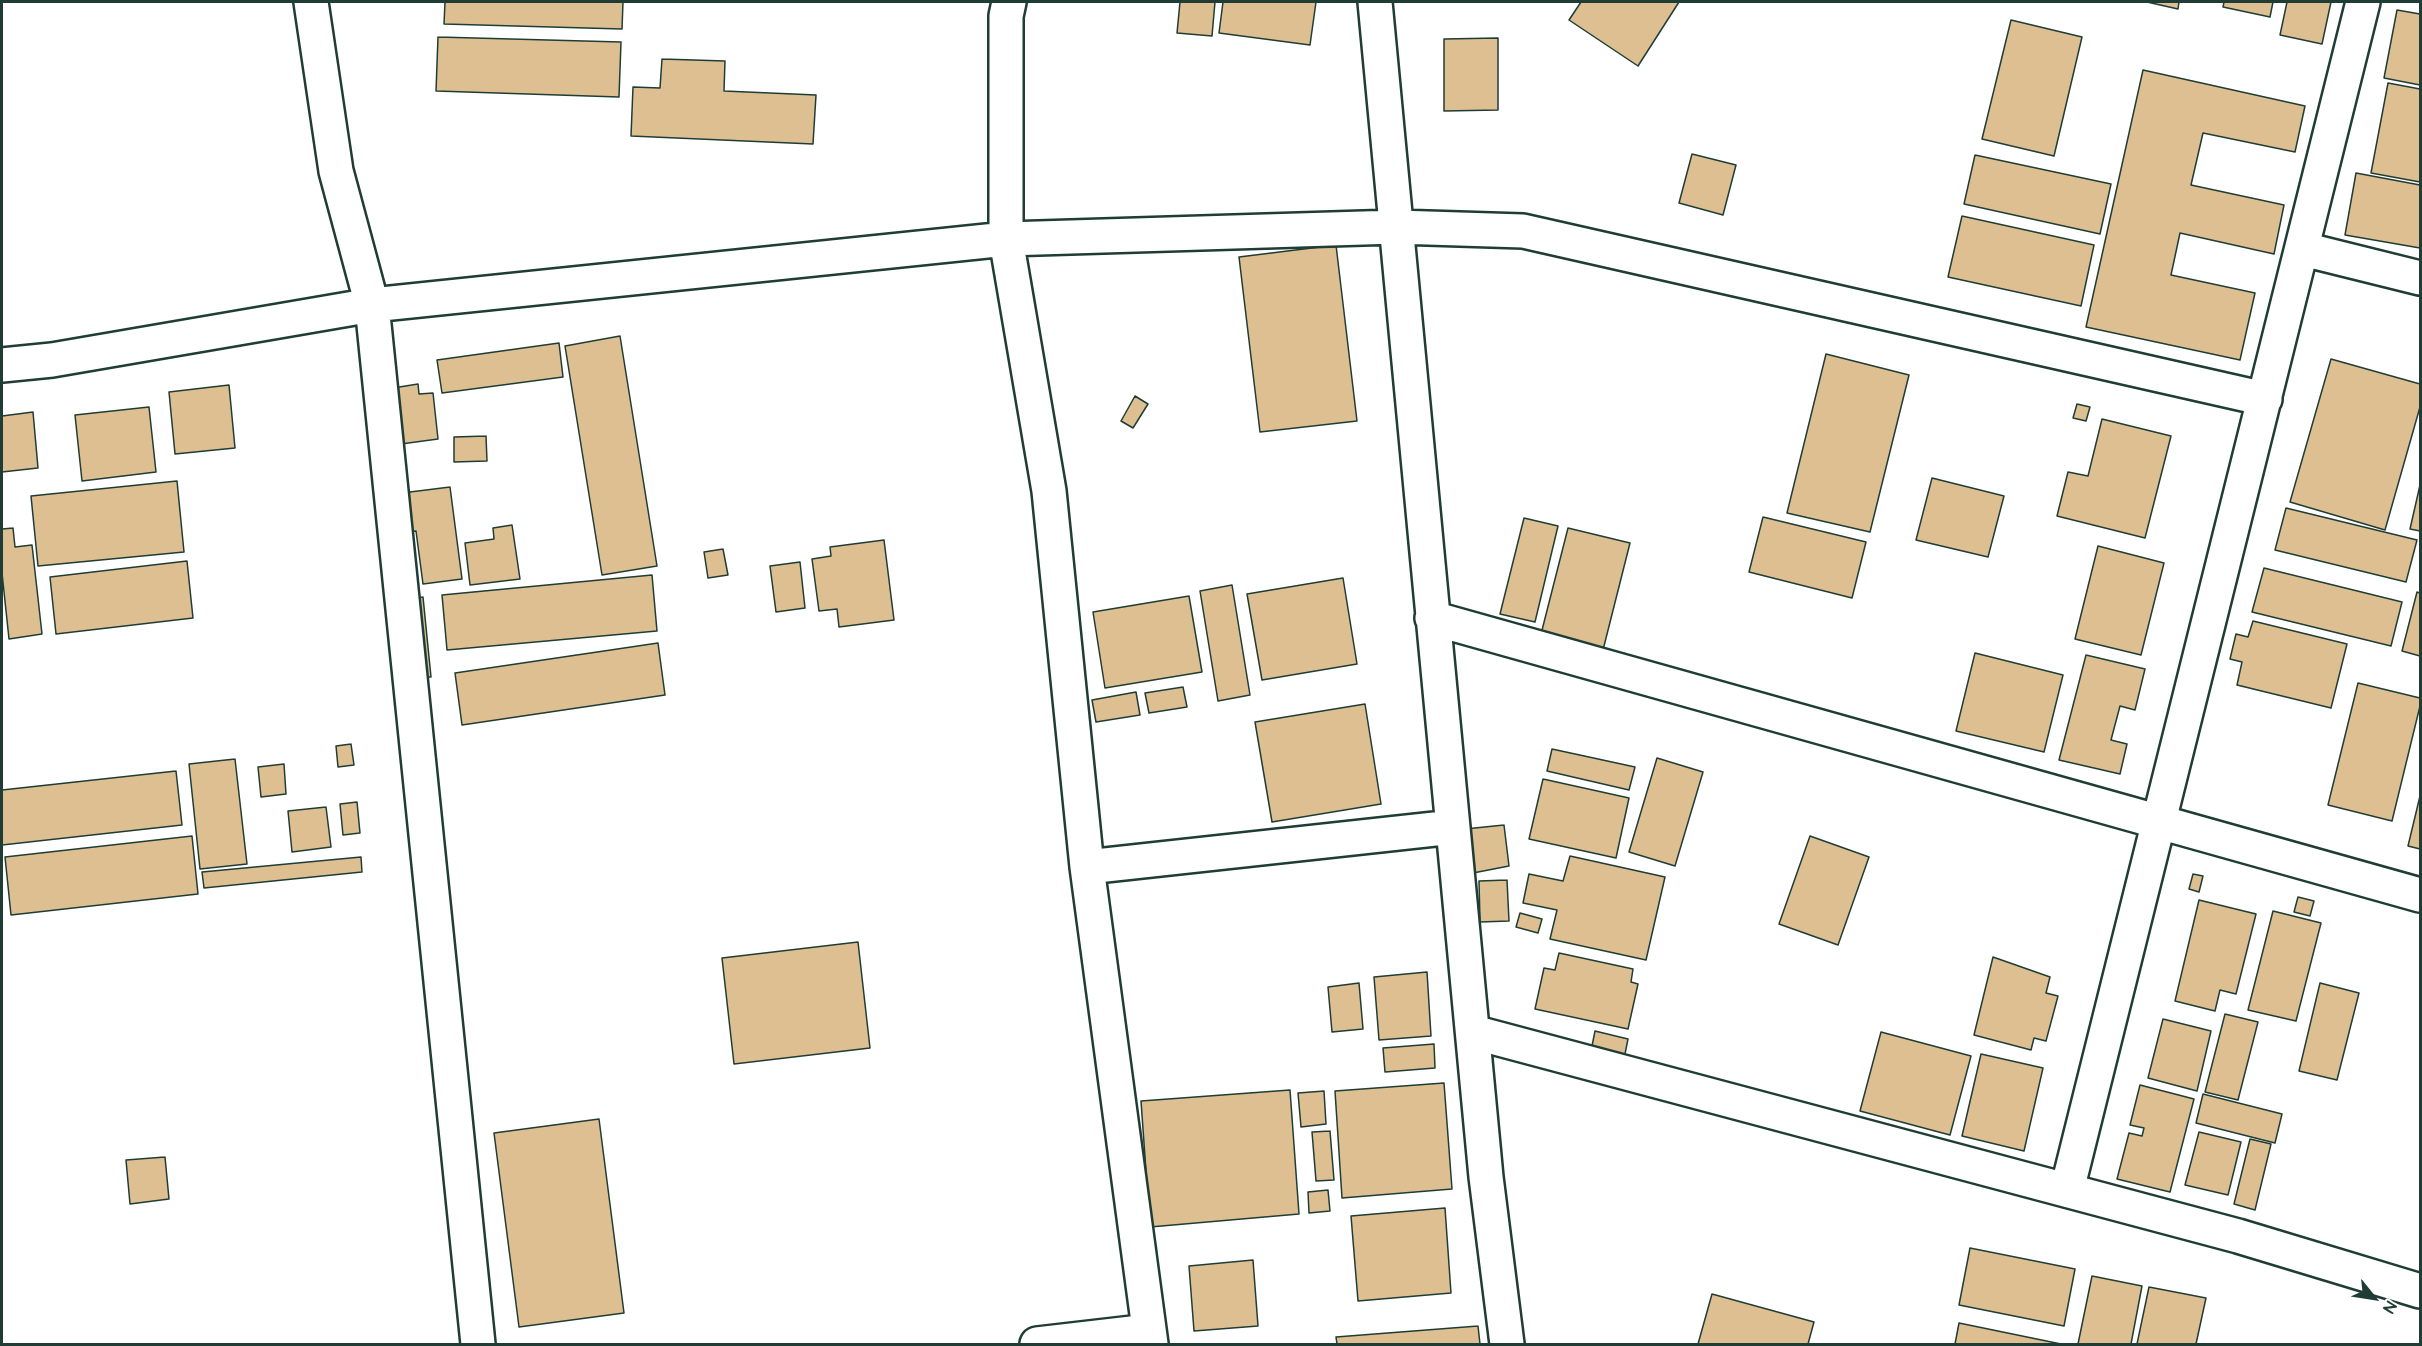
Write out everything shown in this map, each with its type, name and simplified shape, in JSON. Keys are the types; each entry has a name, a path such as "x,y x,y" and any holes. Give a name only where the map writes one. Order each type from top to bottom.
{"street":[{"path":"311,2 336,171 372,304 478,1344"},
{"path":"1009,2 1006,16 1006,239 1049,491 1087,867 1150,1338 1037,1344"},
{"path":"1375,2 1486,1177 1507,1344"},
{"path":"2067,1190 2363,2"},
{"path":"2,365 52,360 372,304 1006,239 1396,227 1523,231 2265,399"},
{"path":"2303,249 2421,278"},
{"path":"1432,618 2421,895"},
{"path":"1087,867 1453,827"},
{"path":"1473,1032 2238,1236 2421,1291"}],"building":[{"path":"445,2 623,2 622,29 444,24"},
{"path":"1180,2 1215,2 1212,36 1177,33"},
{"path":"1223,2 1316,2 1310,45 1219,33"},
{"path":"1581,2 1679,2 1638,66 1569,20"},
{"path":"2147,2 2179,2 2178,9"},
{"path":"2224,2 2273,2 2270,17 2223,7"},
{"path":"2287,2 2331,2 2322,44 2280,35"},
{"path":"2397,10 2420,14 2420,85 2384,78"},
{"path":"2011,20 2082,37 2054,156 1982,139"},
{"path":"438,37 621,42 619,97 436,91"},
{"path":"1498,38 1498,110 1444,111 1444,39"},
{"path":"662,59 725,61 724,91 816,95 813,144 631,136 633,87 660,88"},
{"path":"2143,70 2305,106 2295,152 2203,133 2191,185 2284,205 2274,254 2180,233 2171,275 2255,293 2240,360 2086,327"},
{"path":"2388,83 2420,89 2420,182 2371,173"},
{"path":"1692,154 1736,165 1723,215 1679,203"},
{"path":"1975,155 2111,184 2100,234 1964,204"},
{"path":"2356,173 2420,185 2420,248 2345,235"},
{"path":"1962,216 2094,245 2081,306 1948,277"},
{"path":"1336,245 1357,421 1260,432 1239,257"},
{"path":"620,336 657,566 602,575 565,346"},
{"path":"559,343 563,377 442,393 437,360"},
{"path":"1826,354 1909,375 1870,532 1787,513"},
{"path":"2331,359 2420,384 2420,407 2385,530 2290,502"},
{"path":"418,384 419,394 433,393 438,439 401,444 393,388"},
{"path":"229,385 235,448 175,454 169,392"},
{"path":"1135,396 1148,404 1133,428 1121,421"},
{"path":"2077,404 2090,407 2086,421 2073,418"},
{"path":"149,407 156,472 82,481 75,415"},
{"path":"33,412 38,468 2,472 2,416"},
{"path":"2102,419 2171,436 2145,538 2057,516 2068,472 2088,476"},
{"path":"486,436 487,461 454,462 454,437"},
{"path":"1932,478 2004,496 1988,557 1916,540"},
{"path":"177,481 184,552 38,566 31,496"},
{"path":"2420,485 2420,531 2410,529"},
{"path":"450,487 462,579 423,584 416,531 399,533 394,494"},
{"path":"2286,508 2417,540 2406,582 2275,550"},
{"path":"1763,517 1866,542 1852,598 1749,572"},
{"path":"1524,518 1558,526 1535,622 1500,614"},
{"path":"512,525 520,579 470,585 465,543 494,539 493,528"},
{"path":"13,528 15,547 32,545 42,634 9,639 2,573 2,529"},
{"path":"1568,528 1630,543 1602,654 1540,638"},
{"path":"884,540 894,620 839,627 837,609 819,611 812,559 831,556 830,547"},
{"path":"2098,546 2164,563 2141,655 2075,639"},
{"path":"723,549 728,575 708,578 704,552"},
{"path":"187,561 193,618 56,634 50,577"},
{"path":"800,562 805,608 776,612 770,566"},
{"path":"2264,568 2402,602 2391,646 2252,612"},
{"path":"652,575 657,631 447,650 442,595"},
{"path":"1343,578 1357,664 1262,680 1247,594"},
{"path":"1232,585 1250,695 1218,701 1200,591"},
{"path":"2417,592 2420,593 2420,656 2402,651"},
{"path":"1189,596 1202,672 1105,688 1093,612"},
{"path":"423,597 431,677 420,677 412,598"},
{"path":"2253,621 2347,644 2331,708 2237,685 2242,662 2230,659 2236,634 2248,637"},
{"path":"658,643 665,695 462,725 455,673"},
{"path":"1975,653 2063,675 2044,752 1956,731"},
{"path":"2086,655 2145,669 2135,710 2120,706 2111,740 2127,744 2120,774 2059,760"},
{"path":"2358,683 2420,698 2392,821 2328,805"},
{"path":"1183,687 1187,707 1149,713 1145,693"},
{"path":"1136,692 1140,715 1096,722 1092,700"},
{"path":"1365,704 1381,804 1272,822 1255,722"},
{"path":"351,744 354,765 338,767 336,746"},
{"path":"1552,749 1635,767 1629,790 1547,771"},
{"path":"1657,758 1703,772 1675,866 1629,852"},
{"path":"235,759 247,864 200,869 189,764"},
{"path":"284,764 286,794 261,797 258,767"},
{"path":"176,771 182,825 2,845 2,790"},
{"path":"1543,779 1629,798 1616,858 1529,839"},
{"path":"2420,796 2420,849 2408,846"},
{"path":"357,802 360,833 343,835 340,804"},
{"path":"326,807 331,847 292,852 288,811"},
{"path":"1504,825 1509,866 1473,873 1465,829"},
{"path":"192,836 198,894 11,915 5,857"},
{"path":"1810,836 1869,857 1838,945 1779,924"},
{"path":"1570,856 1665,877 1646,960 1550,939 1557,910 1523,903 1529,874 1563,881"},
{"path":"361,857 362,872 204,888 202,872"},
{"path":"2193,874 2203,876 2199,892 2189,889"},
{"path":"1507,880 1509,921 1480,922 1479,881"},
{"path":"2298,897 2314,901 2310,916 2294,912"},
{"path":"2199,900 2256,914 2236,994 2220,990 2215,1011 2175,1001"},
{"path":"2273,911 2321,923 2296,1021 2248,1010"},
{"path":"1520,913 1542,919 1538,933 1516,927"},
{"path":"858,942 870,1048 734,1064 722,958"},
{"path":"1559,953 1633,969 1631,982 1638,984 1628,1029 1535,1009 1544,968 1555,970"},
{"path":"1993,957 2050,977 2046,993 2058,996 2046,1041 2034,1038 2031,1050 1974,1035"},
{"path":"1427,972 1431,1036 1379,1040 1374,977"},
{"path":"1359,983 1363,1029 1332,1032 1328,987"},
{"path":"2320,983 2359,993 2337,1080 2299,1071"},
{"path":"2225,1014 2258,1022 2238,1100 2205,1092"},
{"path":"2163,1019 2211,1031 2197,1091 2148,1078"},
{"path":"1595,1031 1628,1039 1623,1064 1590,1056"},
{"path":"1881,1032 1971,1056 1950,1135 1860,1111"},
{"path":"1434,1044 1435,1068 1385,1072 1383,1048"},
{"path":"1981,1054 2043,1068 2024,1151 1962,1136"},
{"path":"1444,1083 1452,1189 1342,1198 1335,1091"},
{"path":"2140,1085 2194,1099 2170,1192 2117,1179 2129,1133 2142,1136 2144,1128 2130,1125"},
{"path":"1290,1090 1299,1214 1150,1227 1141,1101"},
{"path":"1324,1091 1326,1124 1301,1127 1298,1093"},
{"path":"2203,1094 2282,1114 2275,1143 2196,1123"},
{"path":"599,1119 624,1313 519,1327 494,1133"},
{"path":"1330,1131 1334,1180 1316,1181 1312,1132"},
{"path":"2199,1132 2241,1142 2228,1195 2185,1185"},
{"path":"2250,1139 2271,1144 2255,1210 2234,1204"},
{"path":"165,1157 169,1199 130,1204 126,1160"},
{"path":"1328,1190 1330,1211 1309,1213 1308,1192"},
{"path":"1445,1208 1451,1293 1358,1301 1351,1216"},
{"path":"1970,1248 2075,1269 2064,1326 1959,1305"},
{"path":"1253,1260 1258,1326 1194,1331 1189,1266"},
{"path":"2092,1276 2142,1286 2131,1344 2078,1344"},
{"path":"2149,1287 2206,1298 2196,1344 2137,1344"},
{"path":"1712,1294 1814,1322 1808,1344 1698,1344"},
{"path":"1959,1323 2061,1344 1955,1344"},
{"path":"1478,1326 1480,1344 1337,1344 1336,1337"}]}
